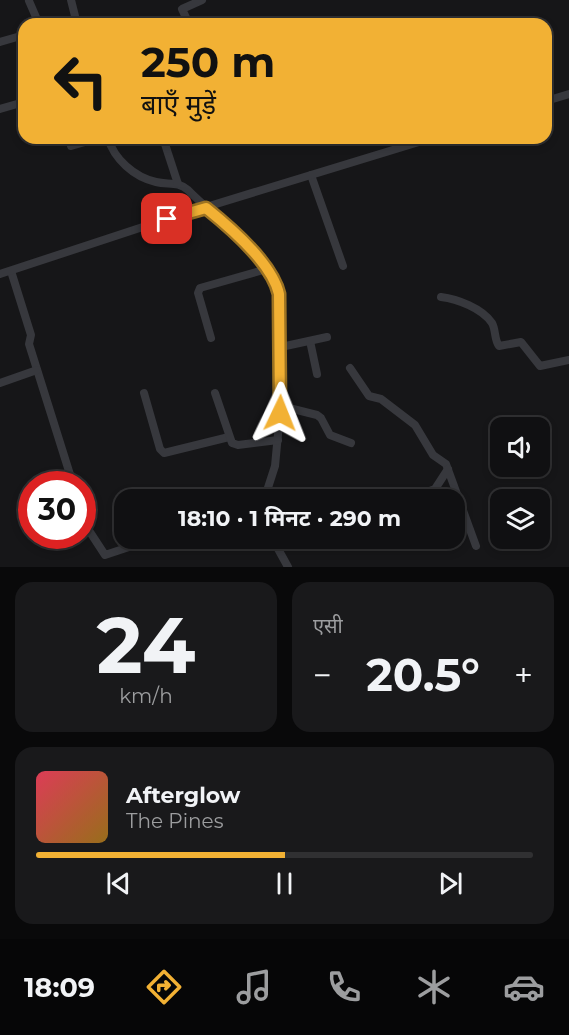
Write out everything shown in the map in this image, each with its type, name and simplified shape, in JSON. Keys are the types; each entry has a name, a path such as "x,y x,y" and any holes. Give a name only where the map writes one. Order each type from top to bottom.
{"street":[{"path":"71,0 76,18"},
{"path":"186,18 182,9 202,0"},
{"path":"28,1 36,18"},
{"path":"0,42 18,37"},
{"path":"552,99 569,94"},
{"path":"0,109 18,104"},
{"path":"72,146 79,144"},
{"path":"110,144 123,165 145,178 178,184"},
{"path":"165,144 178,184 232,231 267,269 273,277 279,294 280,406 275,466 268,489"},
{"path":"0,274 167,219 412,144"},
{"path":"311,175 343,266"},
{"path":"211,338 198,293 200,288 267,269"},
{"path":"11,271 31,335 28,342 69,471"},
{"path":"441,297 462,302 488,318 499,346 521,342 540,366 569,360"},
{"path":"280,347 327,337"},
{"path":"310,340 317,374"},
{"path":"350,368 369,396 381,399 415,425 433,455 448,469 476,546"},
{"path":"0,382 37,370"},
{"path":"144,393 160,449 164,453 229,437"},
{"path":"215,393 229,437 234,444 278,440"},
{"path":"280,406 317,415 330,435 351,443"},
{"path":"435,489 448,469"},
{"path":"96,541 105,555 123,549"},
{"path":"278,549 288,567"}],"route":[{"path":"167,219 206,208 246,245 273,277 279,294 280,413"}]}
